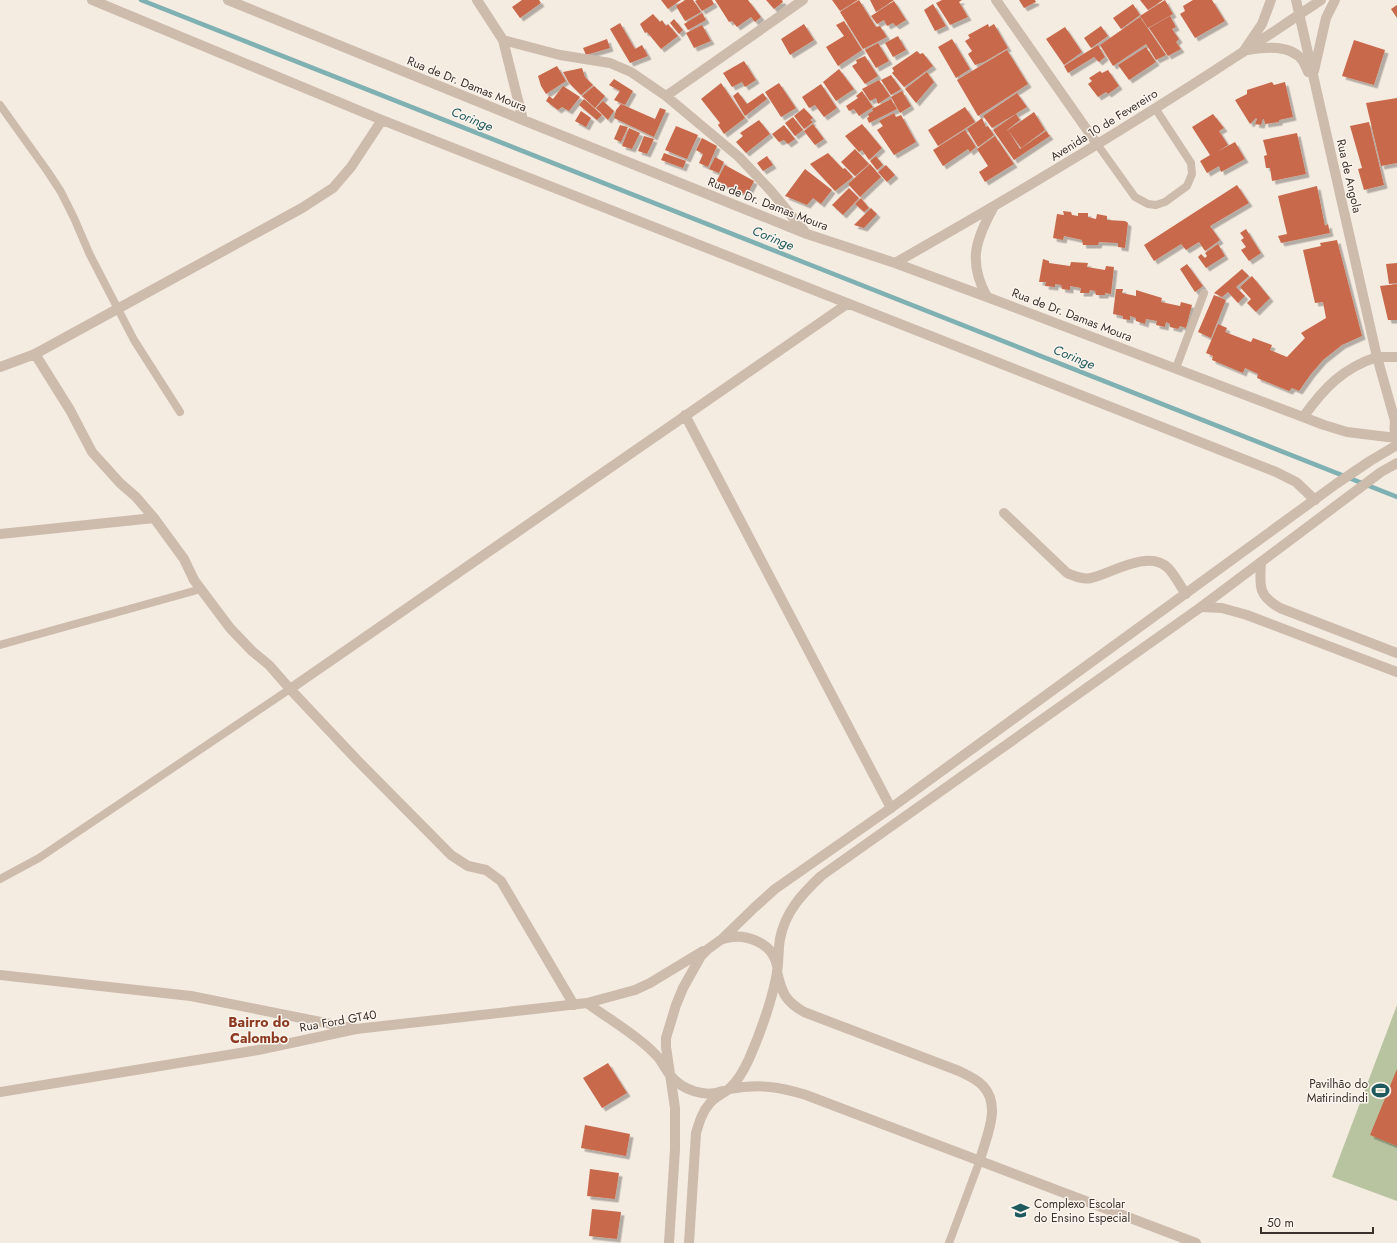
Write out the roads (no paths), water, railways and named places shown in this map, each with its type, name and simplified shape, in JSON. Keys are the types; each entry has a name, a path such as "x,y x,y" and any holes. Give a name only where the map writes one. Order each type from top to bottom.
{"street":[{"path":"92,0 382,120 1276,472 1296,482 1315,500"},
{"name":"Rua de Dr. Damas Moura","path":"228,0 807,234 895,263 1304,416 1324,425 1347,432 1397,442"},
{"path":"477,0 503,40 523,120"},
{"path":"666,96 803,0"},
{"path":"996,0 1097,144"},
{"path":"1245,51 1262,24 1272,0"},
{"name":"Rua de Angola","path":"1296,0 1377,357 1396,416 1397,442"},
{"name":"Avenida 10 de Fevereiro","path":"895,263 993,208 1097,144 1245,51 1321,0"},
{"path":"1314,80 1326,18 1335,0"},
{"path":"503,40 560,55 610,63 631,72 666,96 739,157 771,190 807,234"},
{"path":"1245,51 1274,47 1282,49 1302,60 1314,80"},
{"path":"0,367 35,354 119,309 302,208 333,188 351,167 382,120"},
{"path":"987,297 980,284 977,273 976,257 980,233 993,208"},
{"path":"290,689 847,304"},
{"path":"35,354 70,410 92,452 120,483 136,497 154,518 184,560 194,580 230,628 252,651 269,665 357,760 451,855 468,866 486,870 502,881 574,1005"},
{"path":"1304,416 1322,392 1334,380 1363,361 1377,357 1397,357"},
{"path":"685,415 891,808"},
{"path":"669,1243 675,1108 666,1038 683,988 701,956 722,939 775,889 891,808 1336,484 1397,442"},
{"path":"689,1243 696,1134 704,1112 710,1102 729,1089 740,1076 755,1046 772,994 777,972 780,938 792,907 801,895 821,876 1201,607 1381,472 1397,463"},
{"path":"1004,513 1067,573 1080,578 1091,578 1130,564 1148,561 1158,563 1168,568 1186,594"},
{"path":"0,534 154,518"},
{"path":"1261,562 1260,585 1270,602 1280,608 1397,653"},
{"path":"1201,607 1222,608 1247,615 1397,672"},
{"path":"722,939 730,936 750,938 761,943 768,949 776,963 782,992 788,1000 804,1012 959,1071 982,1085 989,1094 993,1107 992,1119 980,1160"},
{"name":"Rua Ford GT40","path":"0,1092 258,1050 356,1029 587,1003 635,990 650,984 722,939"},
{"path":"0,975 191,996 356,1029"},
{"path":"587,1003 644,1043 657,1055 671,1076 682,1086 697,1092 712,1094 720,1093 729,1089 760,1085 791,1090 980,1160 1196,1243"}],"lane":[{"path":"0,105 61,192 90,255 134,340 180,412"},
{"path":"1097,144 1135,197 1148,204 1156,205 1165,202 1187,186 1192,174 1192,167 1191,163 1155,108"},
{"path":"1176,368 1204,293"},
{"path":"0,645 201,589"},
{"path":"0,879 39,858 290,689"},
{"path":"949,1243 980,1160"}],"waterway":[{"name":"Coringe","path":"141,0 1397,497"}],"place":[{"name":"Pavilhão do Matirindindi","path":"1381,1091"},
{"name":"Complexo Escolar do Ensino Especial","path":"1021,1211"}],"district":[{"name":"Bairro do Calombo","path":"259,1030"}]}
